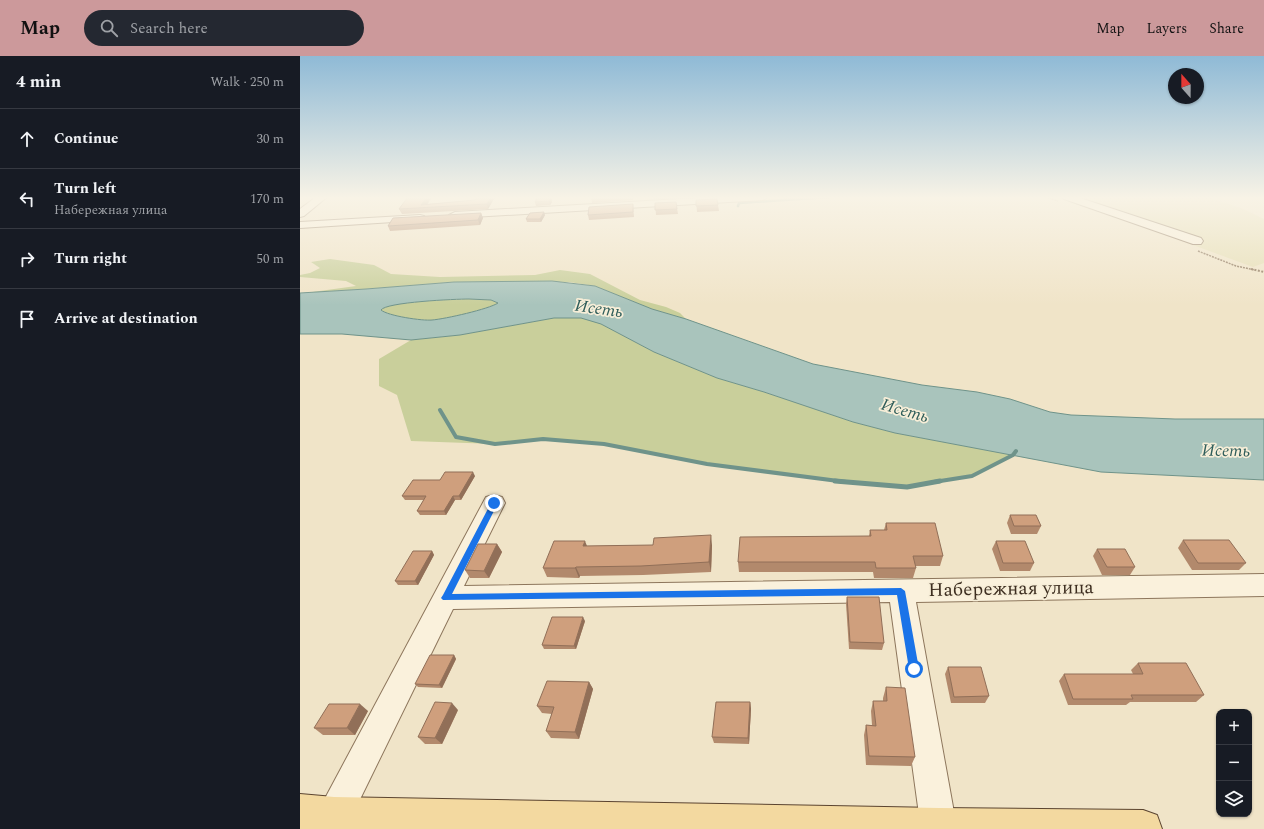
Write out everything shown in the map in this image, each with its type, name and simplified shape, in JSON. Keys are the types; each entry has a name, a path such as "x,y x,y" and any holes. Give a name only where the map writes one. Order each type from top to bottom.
{"main road":[{"path":"317,814 939,828 1143,829"}],"street":[{"path":"1171,233 1197,242"},
{"path":"317,814 446,598 494,503"},
{"name":"Набережная улица","path":"446,598 1264,585"},
{"path":"901,591 939,828"}],"shaded area":[{"path":"1160,233 1264,233 1264,263 1253,267"}],"green space":[{"path":"330,259 374,265 391,274 440,277 535,275 560,270 590,274 640,300 666,307 680,313 686,319 652,309 595,286 569,282 454,282 305,293 356,286 346,281 300,277 300,275 310,273 320,268 311,262"},
{"path":"469,299 491,300 498,303 447,318 432,320 406,318 381,310 386,307 408,303"},
{"path":"554,318 581,318 591,320 654,352 717,378 853,422 895,433 1013,455 972,476 907,487 839,482 707,464 604,444 543,439 495,444 411,441 397,395 379,386 379,359 411,340 460,335"}],"water":[{"name":"Исеть","path":"552,281 595,286 652,309 686,319 813,364 922,385 977,392 1010,399 1050,412 1071,415 1175,419 1264,419 1264,480 1101,472 895,433 853,422 717,378 654,352 601,324 581,318 554,318 460,335 411,340 342,334 300,334 300,293 454,282","holes":["462,299 491,300 498,303 486,308 447,318 432,320 406,318 381,310 386,307 408,303"]}],"building":[{"path":"445,472 473,472 459,496 453,496 444,511 417,511 426,496 402,496 413,480 440,480"},
{"path":"1010,515 1036,515 1041,526 1014,526"},
{"path":"886,523 935,523 943,556 913,556 916,568 876,568 875,562 738,562 740,537 871,536 870,530 887,530"},
{"path":"711,535 709,562 641,566 543,568 554,541 585,541 583,546 653,545 654,538"},
{"path":"1183,540 1229,540 1246,563 1198,563"},
{"path":"996,541 1025,541 1034,563 1003,563"},
{"path":"478,544 497,544 484,571 465,570"},
{"path":"1097,549 1125,549 1135,567 1107,567"},
{"path":"413,551 432,551 415,581 395,581"},
{"path":"847,597 879,597 884,643 850,642"},
{"path":"552,617 583,617 574,646 542,645"},
{"path":"430,655 454,655 439,685 415,684"},
{"path":"1138,663 1186,663 1204,695 1131,695 1133,699 1073,699 1064,674 1143,674"},
{"path":"948,667 981,667 989,696 954,697"},
{"path":"547,681 589,682 575,732 546,731 554,707 537,706"},
{"path":"886,687 905,688 915,757 869,756 866,725 876,726 873,701 887,701"},
{"path":"435,702 452,703 435,738 418,737"},
{"path":"716,702 750,702 748,738 712,737"},
{"path":"329,704 360,704 347,728 314,728"}],"waterway":[{"path":"440,410 456,437 495,444 543,439 604,444 707,464 844,482"},
{"path":"938,481 972,476 1013,455 1016,451"},
{"path":"835,481 844,482"},
{"path":"844,482 907,487 938,481"}],"route":[{"path":"494,503 446,598 901,591 914,669"}]}
